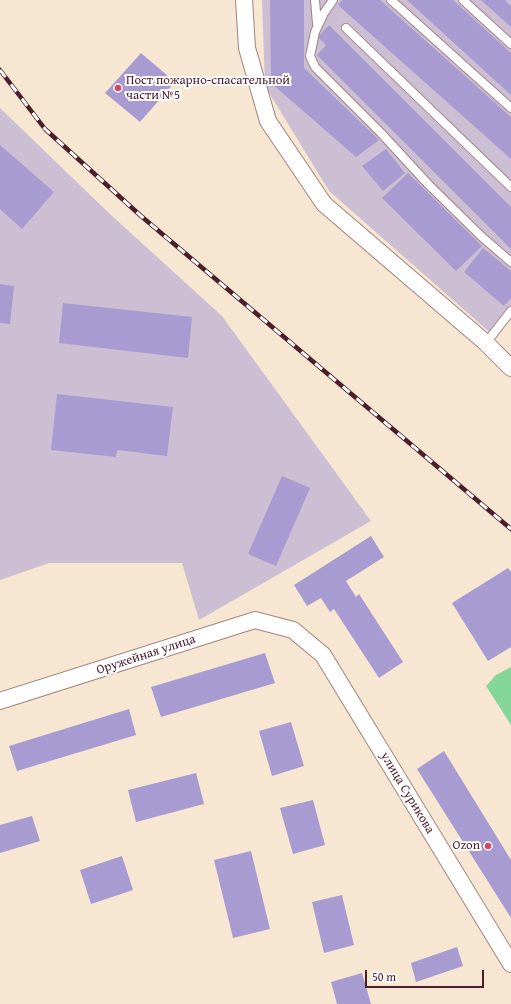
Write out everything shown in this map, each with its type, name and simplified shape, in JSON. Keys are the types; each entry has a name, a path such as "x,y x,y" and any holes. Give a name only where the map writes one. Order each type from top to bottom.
{"street":[{"path":"244,0 247,48 268,121 324,204 486,343 511,368"},
{"name":"Оружейная улица","path":"0,701 255,620 293,630"},
{"name":"улица Сурикова","path":"293,630 323,655 511,964"}],"lane":[{"path":"316,0 317,25 310,56 315,67 375,127 428,184 481,236 511,262"},
{"path":"317,25 334,0"},
{"path":"391,0 511,108"},
{"path":"463,0 511,44"},
{"path":"346,28 511,187"},
{"path":"486,343 511,311"}],"shaded area":[{"path":"262,0 511,0 511,319 494,336 329,191 265,86"},
{"path":"0,108 111,215 222,316 371,521 199,620 182,563 49,563 0,580"}],"green space":[{"path":"511,667 511,725 486,686 496,675"}],"building":[{"path":"270,0 304,0 304,68 379,140 356,157 271,83"},
{"path":"342,0 380,0 511,117 511,159 338,5"},
{"path":"407,0 453,0 511,53 511,95"},
{"path":"481,0 505,0 511,6 511,27"},
{"path":"329,25 511,207 511,249 317,55 326,45 318,37"},
{"path":"141,53 175,82 140,122 105,93"},
{"path":"0,145 54,192 22,229 0,209"},
{"path":"386,149 405,173 383,191 362,166"},
{"path":"408,173 482,246 456,271 382,198"},
{"path":"483,248 511,271 511,298 504,306 464,272"},
{"path":"0,284 14,286 10,324 0,323"},
{"path":"63,303 192,317 188,358 59,343"},
{"path":"57,394 173,407 167,456 117,450 116,457 51,450"},
{"path":"282,476 310,488 276,566 248,554"},
{"path":"371,536 384,557 346,581 356,597 359,594 403,662 379,678 334,609 330,612 321,598 307,606 294,585"},
{"path":"508,568 511,572 511,647 488,661 452,603"},
{"path":"265,653 275,683 161,717 151,687"},
{"path":"129,709 136,735 17,771 9,746"},
{"path":"291,722 304,766 272,776 259,731"},
{"path":"444,751 511,860 511,918 417,769"},
{"path":"196,773 204,804 136,822 128,790"},
{"path":"313,800 325,845 293,854 280,808"},
{"path":"32,816 40,841 0,853 0,825"},
{"path":"251,851 270,929 233,938 214,860"},
{"path":"122,856 133,890 91,904 80,870"},
{"path":"342,895 354,945 324,953 312,902"},
{"path":"457,947 463,966 416,982 411,963"},
{"path":"362,973 371,1004 337,1004 331,982"}],"railway":[{"path":"0,70 45,129 141,216 511,529"}],"place":[{"name":"Пост пожарно-спасательной части №5","path":"118,88"},
{"name":"Ozon","path":"488,846"}]}
